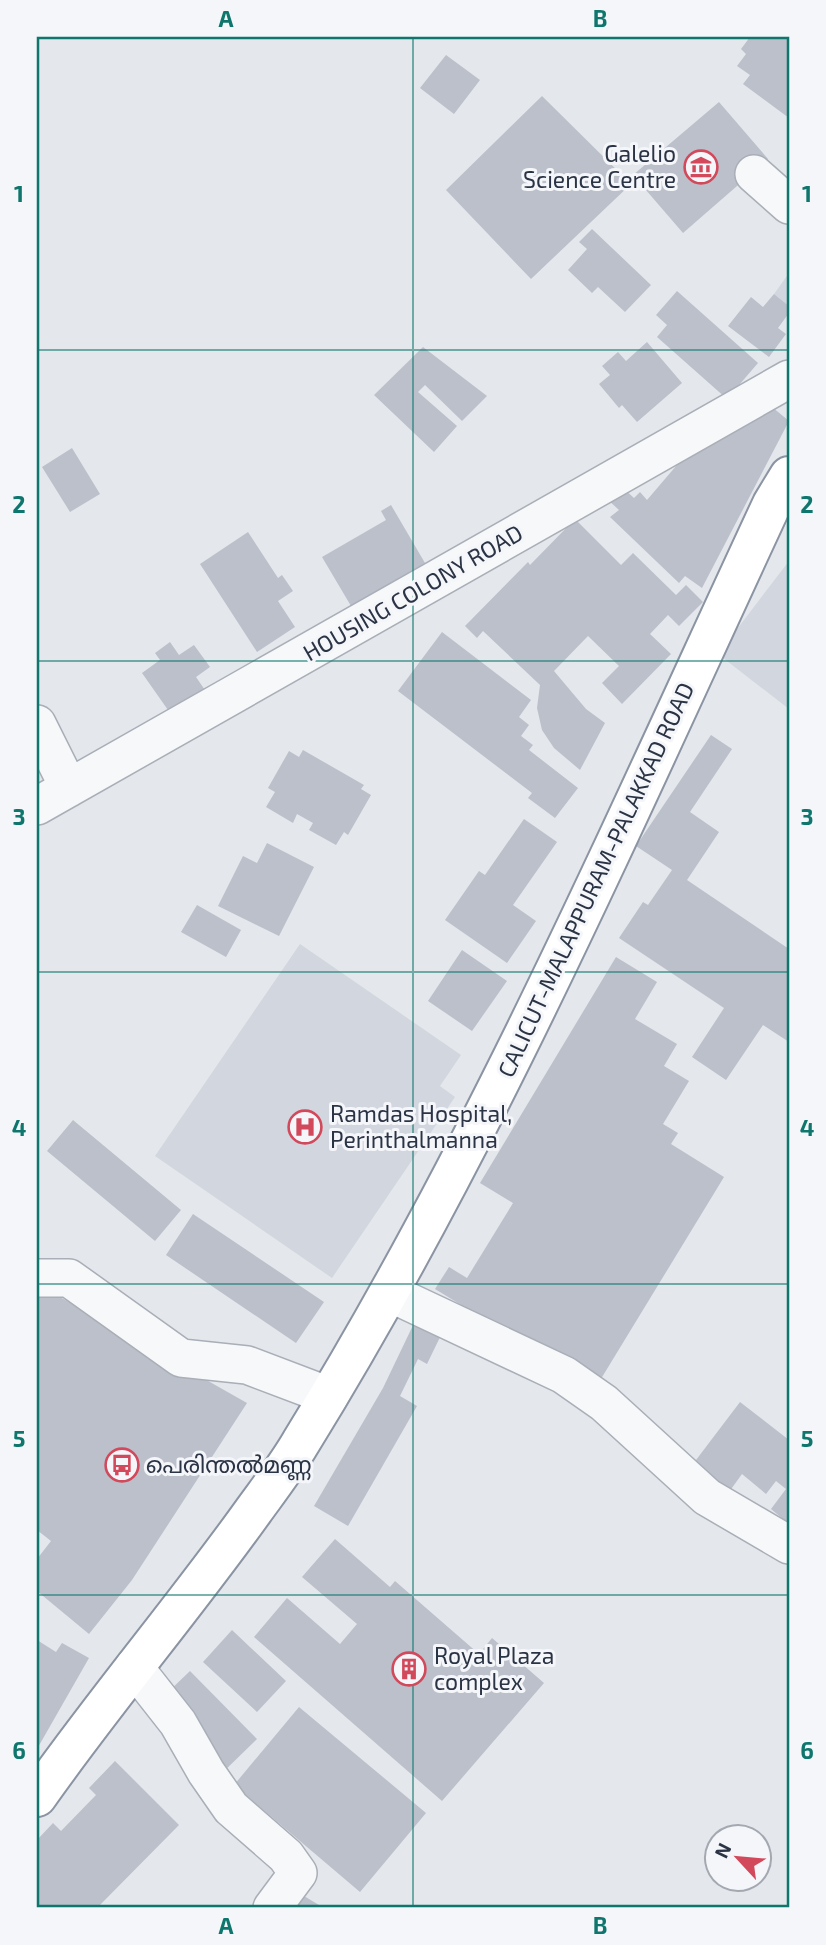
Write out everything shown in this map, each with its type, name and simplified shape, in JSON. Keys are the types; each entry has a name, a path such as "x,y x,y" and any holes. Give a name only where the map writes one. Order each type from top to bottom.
{"highway":[{"name":"CALICUT-MALAPPURAM-PALAKKAD ROAD","path":"37,1797 85,1728 209,1573 299,1446 390,1293 525,1035 772,504 789,476"}],"street":[{"path":"754,174 789,205"},
{"name":"HOUSING COLONY ROAD","path":"37,807 789,379"},
{"path":"37,724 69,788"},
{"path":"37,1278 69,1278 181,1358 247,1365 329,1396"},
{"path":"390,1293 564,1375 604,1403 707,1497 789,1545"},
{"path":"134,1667 178,1723 206,1772 231,1808 286,1856 298,1873 272,1908"}],"shaded area":[{"path":"789,273 789,306 774,294"},
{"path":"789,561 789,709 718,654"},
{"name":"Ramdas Hospital, Perinthalmanna","path":"300,944 461,1055 440,1086 455,1097 332,1278 155,1156"}],"building":[{"path":"750,37 789,37 789,118 743,84 750,75 737,66 746,54 741,49"},
{"path":"446,55 480,80 454,114 420,88"},
{"path":"542,96 631,184 531,279 446,190"},
{"name":"Galelio Science Centre","path":"719,102 768,159 683,233 633,175"},
{"path":"592,229 651,285 625,312 598,287 592,293 568,270 587,249 579,242"},
{"path":"677,291 758,363 727,399 657,337 667,325 656,315"},
{"path":"774,294 789,306 789,313 778,328 786,334 769,357 728,326 751,297 763,307"},
{"path":"647,342 682,383 637,422 622,405 619,408 599,384 610,375 602,366 618,352 626,361"},
{"path":"423,347 487,396 462,421 425,385 418,392 457,426 434,452 374,395"},
{"path":"766,402 789,421 702,588 685,576 679,583 610,517 619,510 607,499 623,488 634,498 640,492 647,500 700,438"},
{"path":"72,448 100,494 70,512 42,467"},
{"path":"391,505 425,563 351,606 322,557 386,520 381,511"},
{"path":"575,519 621,565 633,553 676,595 686,585 703,602 679,626 668,615 650,634 671,654 622,704 602,683 619,666 588,636 554,671 586,709 605,723 580,770 554,748 542,730 537,708 540,685 483,631 477,638 465,626"},
{"path":"248,532 278,578 282,575 293,591 278,601 295,627 257,652 200,564"},
{"path":"442,632 531,700 519,717 529,725 521,736 533,745 529,750 578,788 555,818 528,798 532,793 398,691"},
{"path":"170,642 179,655 194,645 210,667 196,677 209,696 175,720 142,673 160,660 155,653"},
{"path":"711,735 732,749 690,812 719,832 687,880 789,949 789,1042 763,1025 726,1080 692,1057 724,1008 619,938 643,902 648,905 672,870 636,846"},
{"path":"303,750 364,785 361,789 371,795 348,835 344,832 336,845 309,830 313,823 297,814 293,823 266,807 275,792 268,788 289,751 299,757"},
{"path":"524,819 557,842 513,905 536,921 507,963 445,920 479,871 485,875"},
{"path":"267,843 314,867 279,936 218,906 243,856 257,863"},
{"path":"197,905 241,930 226,957 181,932"},
{"path":"462,950 507,981 472,1031 428,1001"},
{"path":"616,957 657,982 635,1019 677,1044 664,1066 689,1081 663,1124 678,1133 671,1144 724,1177 596,1387 435,1289 449,1267 467,1278 513,1203 480,1183"},
{"path":"73,1120 181,1210 155,1241 47,1151"},
{"path":"193,1214 324,1302 296,1343 166,1255"},
{"name":"പെരിന്തൽമണ്ണ","path":"44,1288 247,1403 132,1580 89,1634 37,1591 37,1559 51,1541 37,1530 37,1291"},
{"path":"416,1319 443,1331 427,1364 418,1359 400,1396 417,1406 348,1526 314,1506 383,1388"},
{"path":"740,1402 789,1440 789,1524 771,1509 786,1489 776,1481 766,1494 742,1474 729,1492 693,1464"},
{"name":"Royal Plaza complex","path":"335,1539 390,1587 395,1581 479,1654 492,1638 544,1683 442,1801 254,1637 287,1598 340,1644 357,1624 302,1577"},
{"path":"232,1630 286,1681 257,1712 203,1662"},
{"path":"37,1640 56,1652 62,1643 89,1658 37,1749"},
{"path":"190,1671 257,1739 219,1776 165,1695"},
{"path":"299,1707 426,1813 360,1892 234,1785"},
{"path":"115,1761 179,1825 97,1908 37,1908 37,1840 53,1823 61,1831 96,1795 89,1788"},
{"path":"294,1890 324,1908 283,1908"}],"place":[{"name":"Galelio Science Centre","path":"701,167"},
{"name":"Ramdas Hospital, Perinthalmanna","path":"305,1127"},
{"name":"പെരിന്തൽമണ്ണ","path":"122,1465"},
{"name":"Royal Plaza complex","path":"409,1669"}]}
